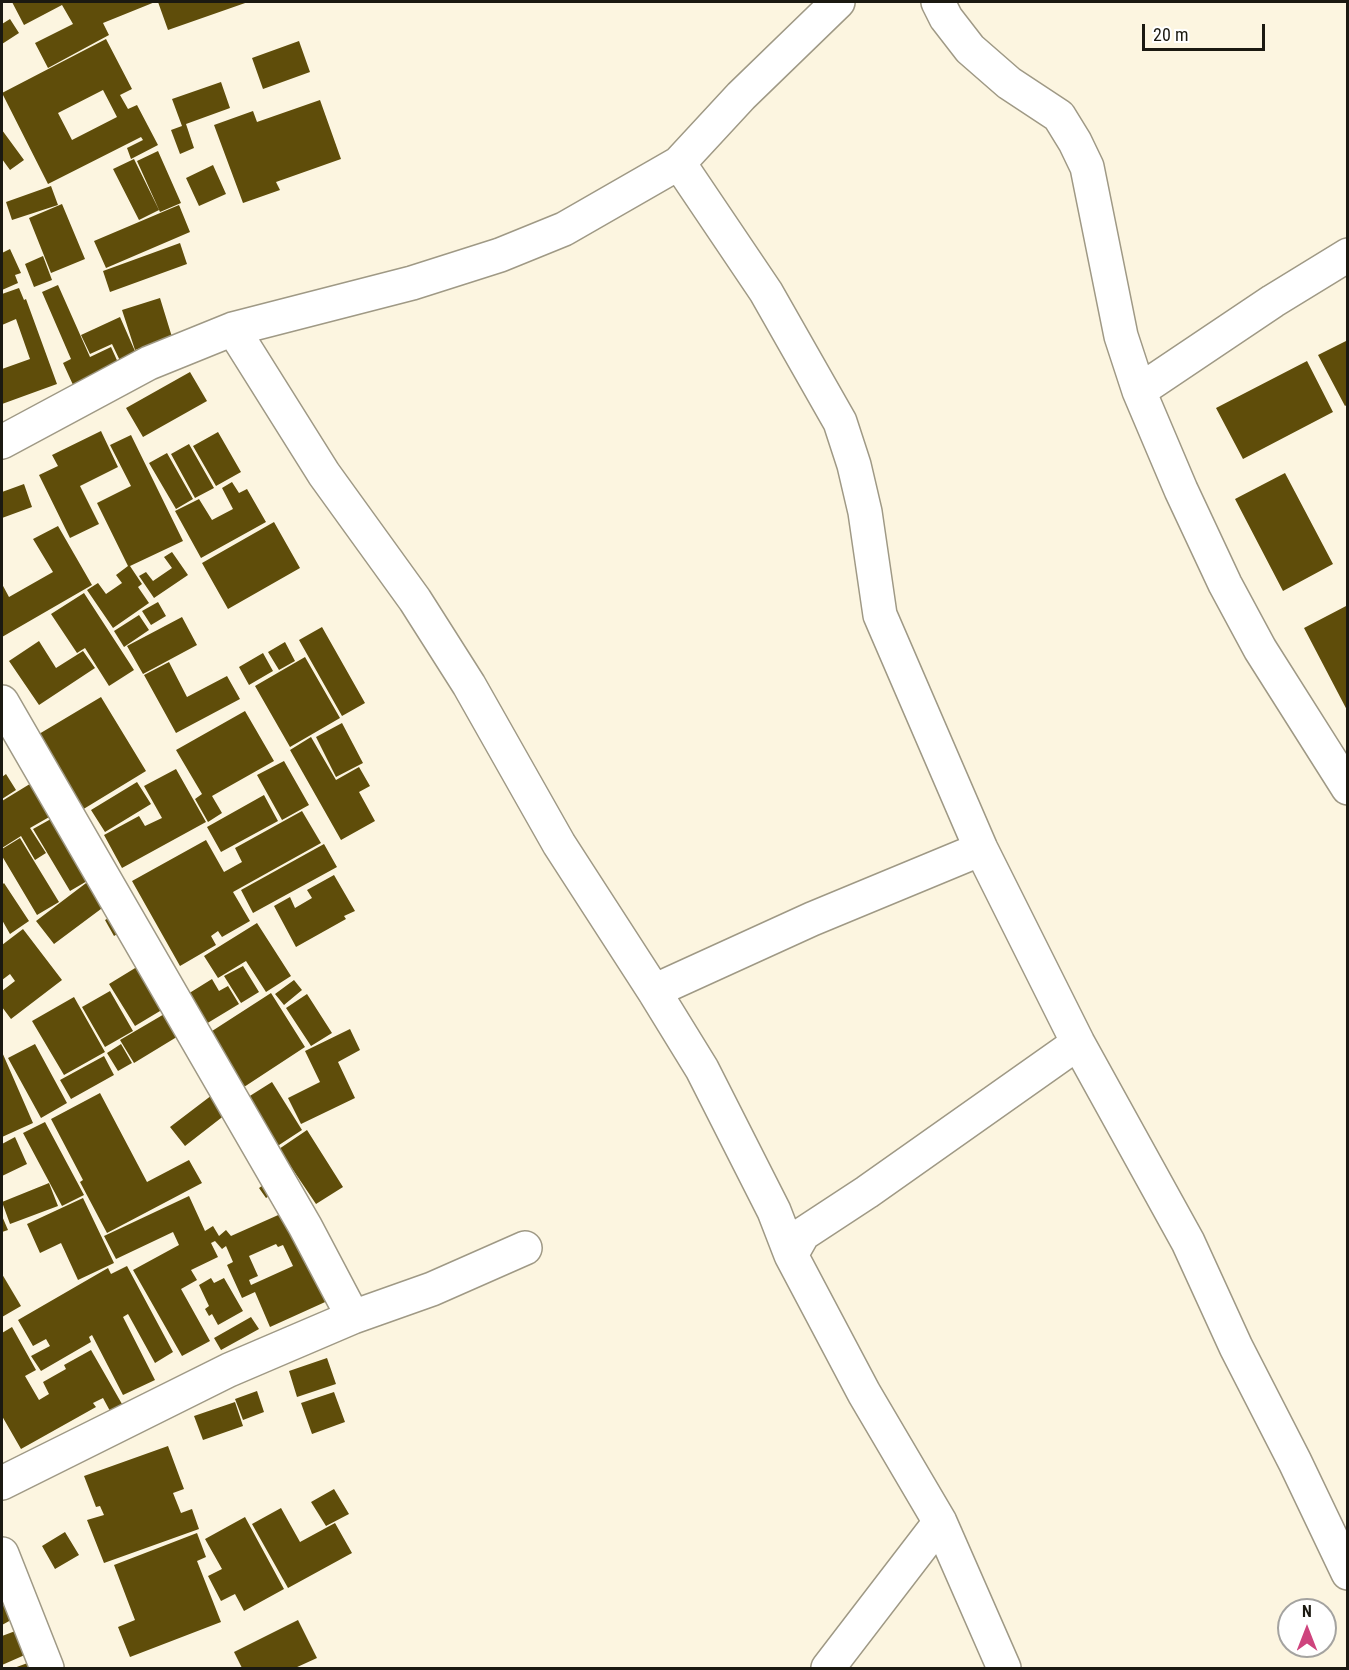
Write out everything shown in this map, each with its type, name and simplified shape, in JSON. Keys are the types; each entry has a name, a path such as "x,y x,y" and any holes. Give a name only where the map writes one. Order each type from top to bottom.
{"street":[{"path":"2,442 149,363 233,329 412,284 500,255 564,229 679,163 741,96 838,2"},
{"path":"938,2 946,18 970,49 1009,83 1059,117 1075,142 1087,167 1121,336 1139,391 1181,490 1225,584 1260,649 1347,788"},
{"path":"679,163 766,292 840,422 854,465 865,512 880,615 981,849 1078,1043 1188,1242 1236,1347 1295,1462 1347,1573"},
{"path":"1139,391 1273,301 1347,255"},
{"path":"233,329 324,474 415,600 469,685 559,844 654,991 707,1079 774,1210 791,1255 864,1393 940,1522 1004,1668"},
{"path":"2,702 305,1226 353,1317"},
{"path":"654,991 812,919 981,849"},
{"path":"791,1255 804,1234 1078,1043"},
{"path":"2,1483 229,1370 353,1317 432,1289 525,1248"},
{"path":"828,1668 940,1522"},
{"path":"2,1554 47,1668"}],"building":[{"path":"12,2 155,2 103,23 109,35 48,68 35,43 73,24 62,5 24,25"},
{"path":"158,2 248,2 168,30"},
{"path":"10,19 19,33 2,44 2,24"},
{"path":"106,39 132,89 120,95 128,109 137,105 158,145 131,159 127,148 143,140 141,137 48,184 2,93","holes":["103,90 117,117 72,140 58,113"]},
{"path":"299,41 310,72 263,89 252,58"},
{"path":"221,82 230,108 186,124 194,148 180,154 171,130 182,126 172,99"},
{"path":"320,100 341,159 276,182 280,190 243,203 214,125 253,111 257,122"},
{"path":"2,130 24,160 10,170 2,159"},
{"path":"158,151 181,203 160,212 137,161"},
{"path":"134,159 159,210 139,220 113,169"},
{"path":"213,165 226,194 199,206 186,178"},
{"path":"51,186 58,205 12,220 6,202"},
{"path":"62,204 85,259 51,273 29,218"},
{"path":"179,205 190,232 106,268 94,241"},
{"path":"180,243 187,264 110,292 103,271"},
{"path":"10,249 21,273 15,275 18,283 2,290 2,253"},
{"path":"43,256 52,280 34,287 25,264"},
{"path":"58,285 90,357 111,347 120,367 74,387 63,363 71,359 42,292"},
{"path":"19,288 24,300 26,299 57,384 2,404 2,369 30,359 16,319 2,325 2,294"},
{"path":"160,298 172,337 135,350 122,310"},
{"path":"120,317 138,358 122,365 112,344 90,354 81,335"},
{"path":"1348,340 1348,404 1345,406 1318,355"},
{"path":"1307,361 1333,412 1243,459 1216,408"},
{"path":"190,372 207,401 143,437 126,408"},
{"path":"101,431 118,467 80,486 99,524 70,538 39,475 58,466 52,455"},
{"path":"218,432 241,472 216,486 193,446"},
{"path":"131,435 183,541 130,566 142,584 138,587 149,603 113,628 87,590 98,583 106,594 122,583 116,575 128,566 97,503 131,486 110,445"},
{"path":"189,444 214,488 195,498 171,454"},
{"path":"167,453 193,499 176,509 149,463"},
{"path":"1285,473 1333,564 1283,591 1235,499"},
{"path":"232,482 239,493 247,489 266,522 201,558 175,511 199,499 212,520 233,509 222,488"},
{"path":"24,484 32,507 2,518 2,492"},
{"path":"274,522 300,568 228,609 202,563"},
{"path":"58,526 92,585 2,637 2,584 9,597 53,572 33,539"},
{"path":"172,552 188,575 154,598 139,576 146,572 153,581 172,568 164,557"},
{"path":"84,593 134,670 109,686 85,648 77,653 51,614"},
{"path":"158,602 166,616 151,625 142,611"},
{"path":"1348,605 1348,712 1304,628"},
{"path":"139,615 149,630 124,647 114,631"},
{"path":"182,617 197,645 143,674 127,646"},
{"path":"322,627 365,703 342,716 299,640"},
{"path":"39,641 56,668 83,651 95,668 39,705 9,661"},
{"path":"285,642 295,661 279,670 268,652"},
{"path":"263,653 273,671 249,685 239,667"},
{"path":"305,657 340,718 290,747 255,686"},
{"path":"169,662 187,697 227,676 240,699 176,733 144,675"},
{"path":"101,697 146,771 77,813 57,781 65,776 39,734"},
{"path":"245,711 274,761 212,796 222,813 208,822 195,799 202,794 176,750"},
{"path":"342,723 363,763 336,777 316,737"},
{"path":"311,737 336,780 359,767 370,786 359,792 375,821 341,840 290,750"},
{"path":"284,761 309,805 282,820 257,775"},
{"path":"176,769 206,822 122,868 104,835 139,816 145,826 162,818 144,786"},
{"path":"6,774 16,790 2,799 2,777"},
{"path":"38,779 58,812 30,828 46,853 35,860 21,836 2,848 2,801"},
{"path":"137,782 151,804 105,832 91,810"},
{"path":"264,795 278,821 221,852 207,827"},
{"path":"302,811 321,843 233,892 250,921 222,937 218,931 211,936 216,945 180,966 132,881 206,840 224,872 242,862 235,848"},
{"path":"58,815 94,877 70,891 33,829"},
{"path":"20,838 59,902 37,915 2,856 2,849"},
{"path":"324,844 337,867 253,913 241,890"},
{"path":"334,875 355,911 344,916 346,919 296,947 274,906 290,897 295,908 312,898 307,890"},
{"path":"94,877 113,900 54,944 36,921"},
{"path":"4,883 29,921 10,934 2,920 2,885"},
{"path":"118,913 127,928 114,936 105,920"},
{"path":"257,923 291,976 266,992 246,961 218,978 204,956"},
{"path":"23,929 62,980 11,1019 2,1007 2,991 15,981 10,974 2,980 2,945"},
{"path":"145,962 170,1005 135,1026 109,984"},
{"path":"243,966 259,992 241,1003 224,976"},
{"path":"212,979 219,991 228,986 239,1004 201,1027 183,997"},
{"path":"294,980 302,990 284,1005 275,994"},
{"path":"110,991 133,1031 105,1047 82,1007"},
{"path":"271,993 305,1047 244,1087 209,1033"},
{"path":"307,994 332,1033 311,1046 286,1008"},
{"path":"74,997 105,1052 64,1075 32,1021"},
{"path":"166,1013 180,1035 134,1063 120,1040"},
{"path":"350,1029 360,1050 338,1062 355,1098 301,1124 288,1098 320,1082 305,1051"},
{"path":"35,1044 67,1103 41,1118 8,1058"},
{"path":"121,1044 132,1063 118,1071 107,1053"},
{"path":"2,1052 33,1123 2,1137"},
{"path":"104,1056 114,1075 71,1099 60,1080"},
{"path":"272,1082 302,1130 276,1147 245,1099"},
{"path":"216,1092 230,1111 185,1146 170,1127"},
{"path":"100,1093 147,1182 189,1160 202,1183 107,1233 80,1182 83,1180 51,1119"},
{"path":"45,1122 84,1195 62,1206 23,1133"},
{"path":"307,1130 343,1187 316,1204 279,1149"},
{"path":"15,1137 27,1164 2,1176 2,1144"},
{"path":"272,1179 279,1189 266,1198 259,1188"},
{"path":"49,1183 58,1206 10,1224 2,1202"},
{"path":"189,1196 205,1231 213,1226 219,1236 226,1230 231,1236 294,1208 334,1298 270,1327 255,1292 242,1298 227,1265 233,1262 226,1246 222,1249 215,1241 211,1243 218,1257 191,1270 197,1280 181,1289 210,1341 182,1356 133,1270 179,1245 173,1232 116,1259 104,1236","holes":["276,1244 278,1247 283,1245 293,1266 251,1285 249,1280 258,1276 249,1256"]},
{"path":"83,1198 114,1263 78,1280 61,1243 40,1253 27,1224"},
{"path":"2,1216 8,1230 2,1232"},
{"path":"127,1266 173,1352 155,1363 128,1314 123,1317 155,1380 123,1395 92,1335 89,1337 91,1342 41,1371 31,1356 50,1346 46,1339 33,1346 18,1320 108,1268 111,1274"},
{"path":"2,1274 21,1306 2,1317"},
{"path":"211,1278 214,1283 224,1278 243,1311 218,1325 212,1314 209,1316 205,1309 209,1306 199,1285"},
{"path":"251,1317 259,1329 221,1350 214,1338"},
{"path":"12,1327 36,1370 25,1376 39,1400 49,1394 43,1382 66,1369 64,1365 91,1350 122,1404 110,1411 103,1398 93,1403 96,1407 21,1449 2,1416 2,1333"},
{"path":"327,1358 336,1384 297,1397 289,1371"},
{"path":"257,1391 264,1412 243,1420 235,1399"},
{"path":"334,1392 345,1422 312,1434 301,1403"},
{"path":"235,1402 243,1426 203,1440 194,1416"},
{"path":"168,1446 184,1489 173,1493 181,1513 192,1509 199,1529 104,1563 87,1520 104,1515 100,1506 96,1507 84,1476"},
{"path":"334,1489 349,1514 326,1526 311,1502"},
{"path":"281,1508 300,1542 335,1523 352,1553 288,1588 252,1524"},
{"path":"245,1517 284,1589 244,1611 235,1594 221,1601 208,1576 222,1569 205,1539"},
{"path":"65,1532 79,1555 55,1569 42,1546"},
{"path":"197,1533 206,1557 197,1561 221,1622 130,1657 118,1627 135,1620 114,1565"},
{"path":"2,1600 11,1620 2,1625"},
{"path":"298,1620 317,1658 295,1668 242,1668 234,1652"},
{"path":"18,1630 27,1654 2,1665 2,1636"},
{"path":"33,1661 36,1668 14,1668"}]}
